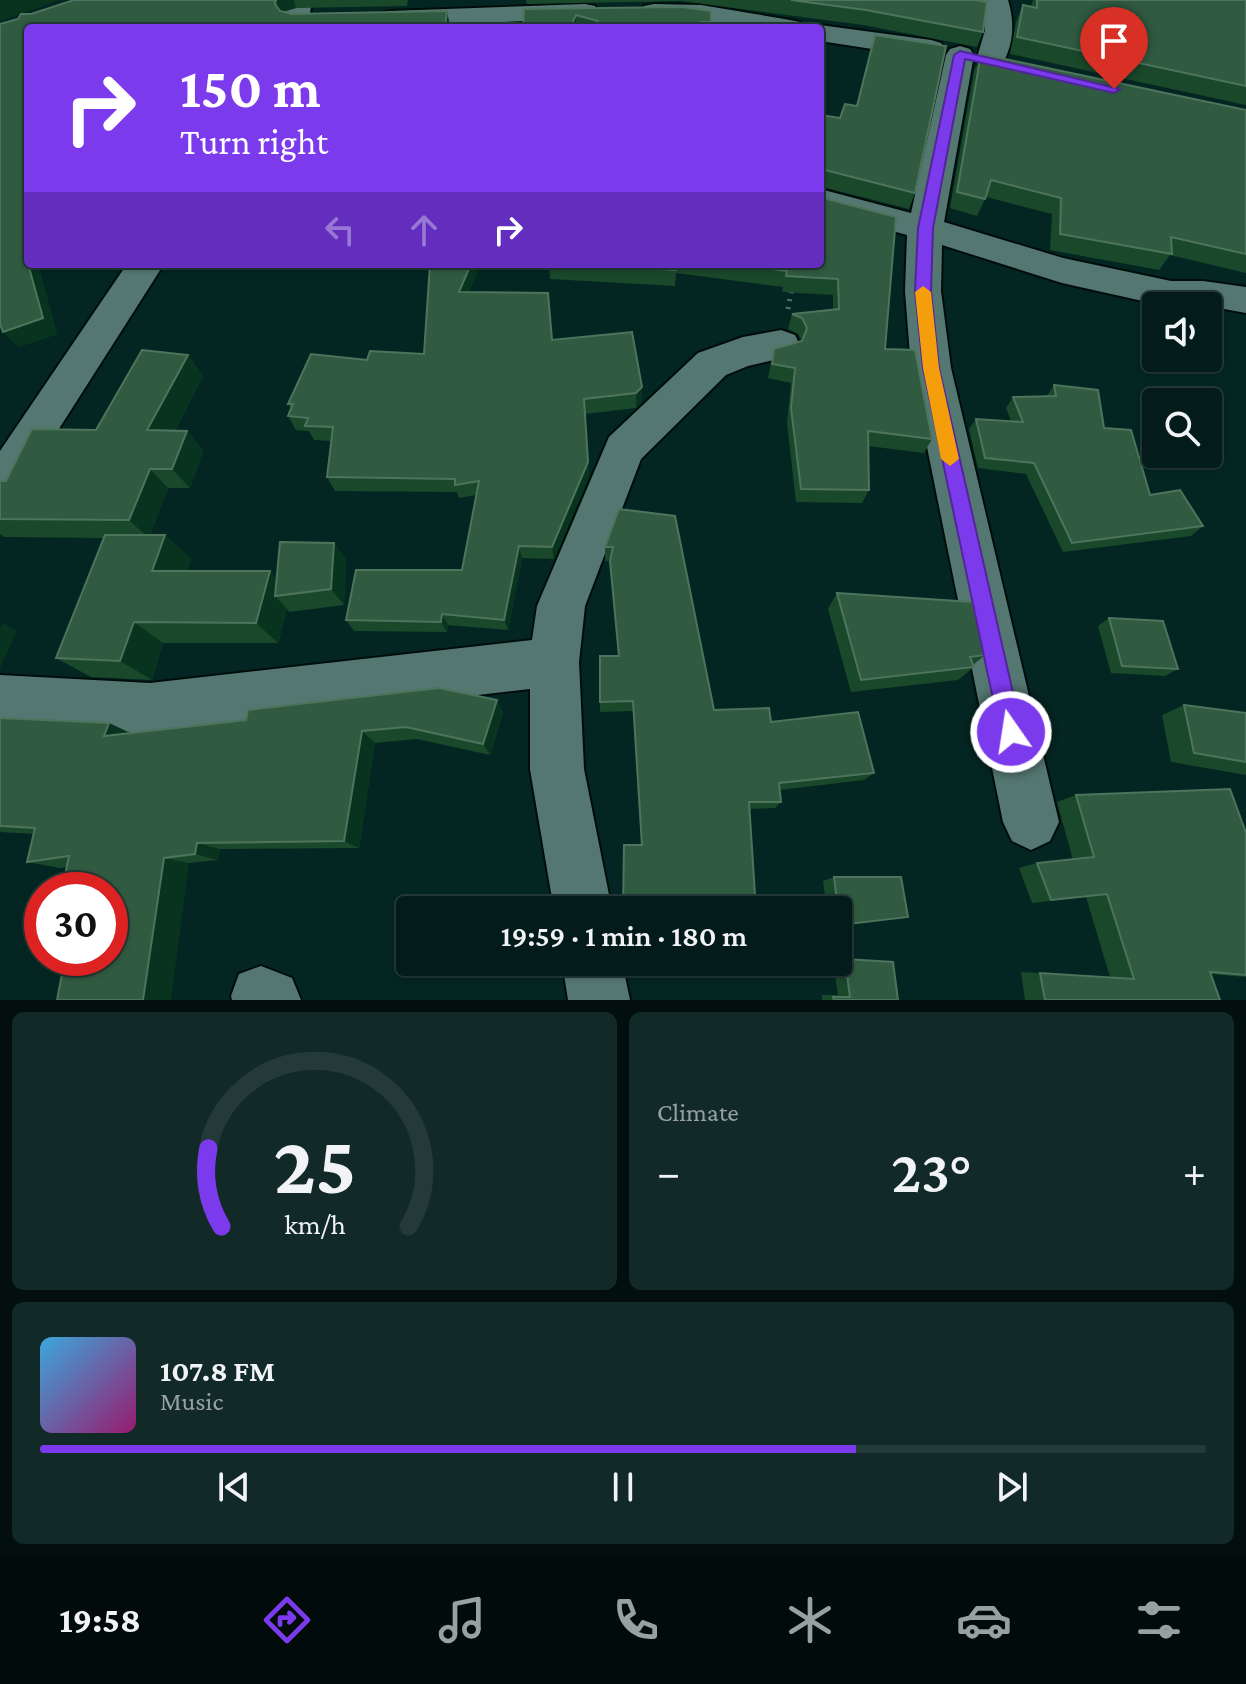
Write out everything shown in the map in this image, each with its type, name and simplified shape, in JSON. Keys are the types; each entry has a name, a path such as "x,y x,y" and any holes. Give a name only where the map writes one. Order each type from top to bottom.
{"street":[{"path":"995,0 1001,16 998,37 975,58 925,228 923,291 931,368 1031,822"},
{"path":"367,19 701,13 766,24"},
{"path":"824,34 1021,68"},
{"path":"824,201 1062,270 1171,294 1203,294 1246,300"},
{"path":"0,492 19,456 143,268"},
{"path":"580,896 557,769 554,662 561,606 624,449 712,364 743,352 781,345"},
{"path":"0,700 150,708 554,662"},
{"path":"595,976 599,1000"}],"building":[{"path":"74,0 276,0 280,11 291,14 447,11 445,24 24,24 24,268 29,268 43,318 3,332 0,324 0,24 18,19 21,14 31,14"},
{"path":"791,0 987,2 983,32 866,10"},
{"path":"1037,0 1246,0 1246,86 1017,37 1023,5 1037,8"},
{"path":"682,7 711,11 711,22 597,24 598,21 576,15 572,24 523,24 524,9"},
{"path":"875,35 946,46 915,193 824,171 824,116 840,118 845,104 857,106"},
{"path":"981,54 1246,110 1246,254 1171,237 1172,254 1060,234 1061,198 991,180 985,199 957,192"},
{"path":"824,198 896,217 885,349 915,350 932,439 868,431 869,490 801,489 791,408 795,368 772,364 774,349 802,341 807,328 802,318 792,314 839,309 838,279 786,276 787,271 764,268 824,268"},
{"path":"430,268 469,268 459,292 548,293 552,340 632,332 642,387 636,393 584,399 588,462 552,547 519,546 504,620 442,614 441,622 346,620 356,570 462,570 479,481 455,485 455,479 327,477 333,427 305,426 308,418 288,416 293,404 288,404 311,354 367,360 370,351 424,354"},
{"path":"142,350 188,355 147,430 187,431 172,469 150,469 129,520 0,519 0,481 6,481 32,429 96,430"},
{"path":"1054,385 1098,390 1104,428 1131,430 1150,495 1180,490 1203,526 1072,543 1034,463 985,458 976,419 1023,422 1013,397 1056,396"},
{"path":"619,509 675,516 714,710 769,708 771,722 858,712 874,773 779,783 781,802 749,802 755,896 623,896 624,845 642,845 633,701 600,702 600,656 619,656 610,561 613,547 605,547"},
{"path":"105,535 165,535 152,571 270,571 256,623 134,622 120,661 56,658"},
{"path":"280,542 334,543 331,589 275,596"},
{"path":"837,593 972,602 985,655 970,657 974,667 861,680"},
{"path":"1109,618 1163,621 1178,669 1122,666"},
{"path":"439,688 497,700 483,744 406,727 362,731 344,841 197,843 195,854 164,858 143,1000 57,1000 62,976 128,976 128,872 66,872 69,856 27,862 35,828 0,826 0,718 109,723 104,736 246,720 248,710"},
{"path":"1184,705 1246,713 1246,762 1194,753"},
{"path":"1230,789 1246,833 1246,975 1210,972 1220,1000 1045,1000 1040,973 1134,979 1107,894 1051,900 1037,863 1094,857 1076,795"},
{"path":"834,877 901,877 908,917 852,924 852,896 836,896"},
{"path":"852,959 893,962 898,1000 834,1000 833,997 850,997 847,976 852,976"}],"slow traffic":[{"path":"923,292 931,368 950,459"}],"route":[{"path":"1011,732 931,368 923,291 925,228 960,55 1114,89"}]}
